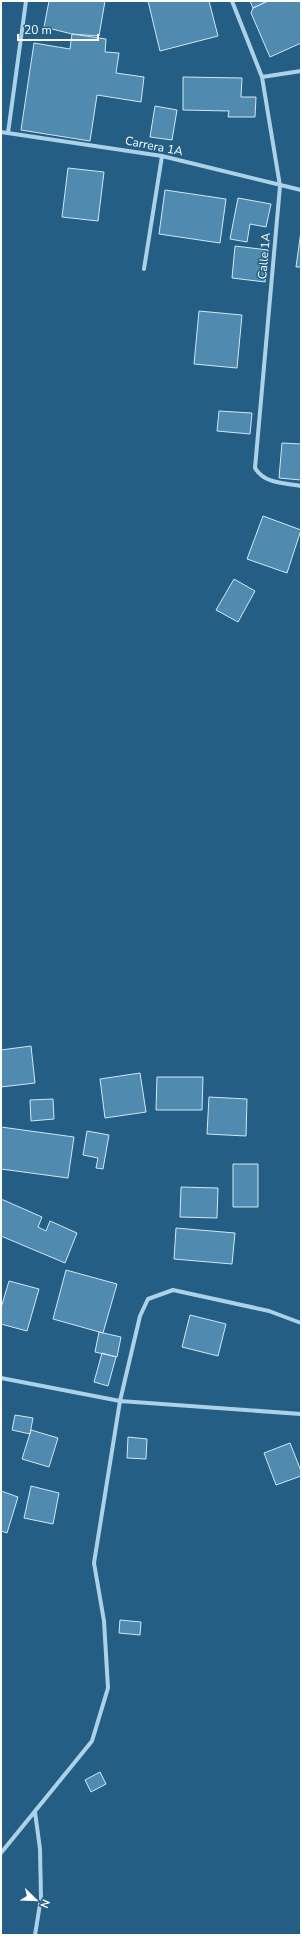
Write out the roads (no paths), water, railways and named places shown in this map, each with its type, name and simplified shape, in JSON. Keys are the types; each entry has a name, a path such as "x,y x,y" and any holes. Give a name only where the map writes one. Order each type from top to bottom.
{"street":[{"path":"8,133 26,1"},
{"name":"Calle 1A","path":"232,1 262,77 280,186 255,468 260,475 267,480 301,486"},
{"path":"262,77 301,71"},
{"name":"Carrera 1A","path":"1,132 162,156 301,190"},
{"path":"144,269 162,156"},
{"path":"1,1853 92,1741 108,1688 104,1621 94,1563 120,1401 140,1316 148,1299 173,1290 269,1310 301,1323"},
{"path":"1,1378 120,1401 301,1414"},
{"path":"35,1812 40,1848 41,1898 35,1935"}]}
